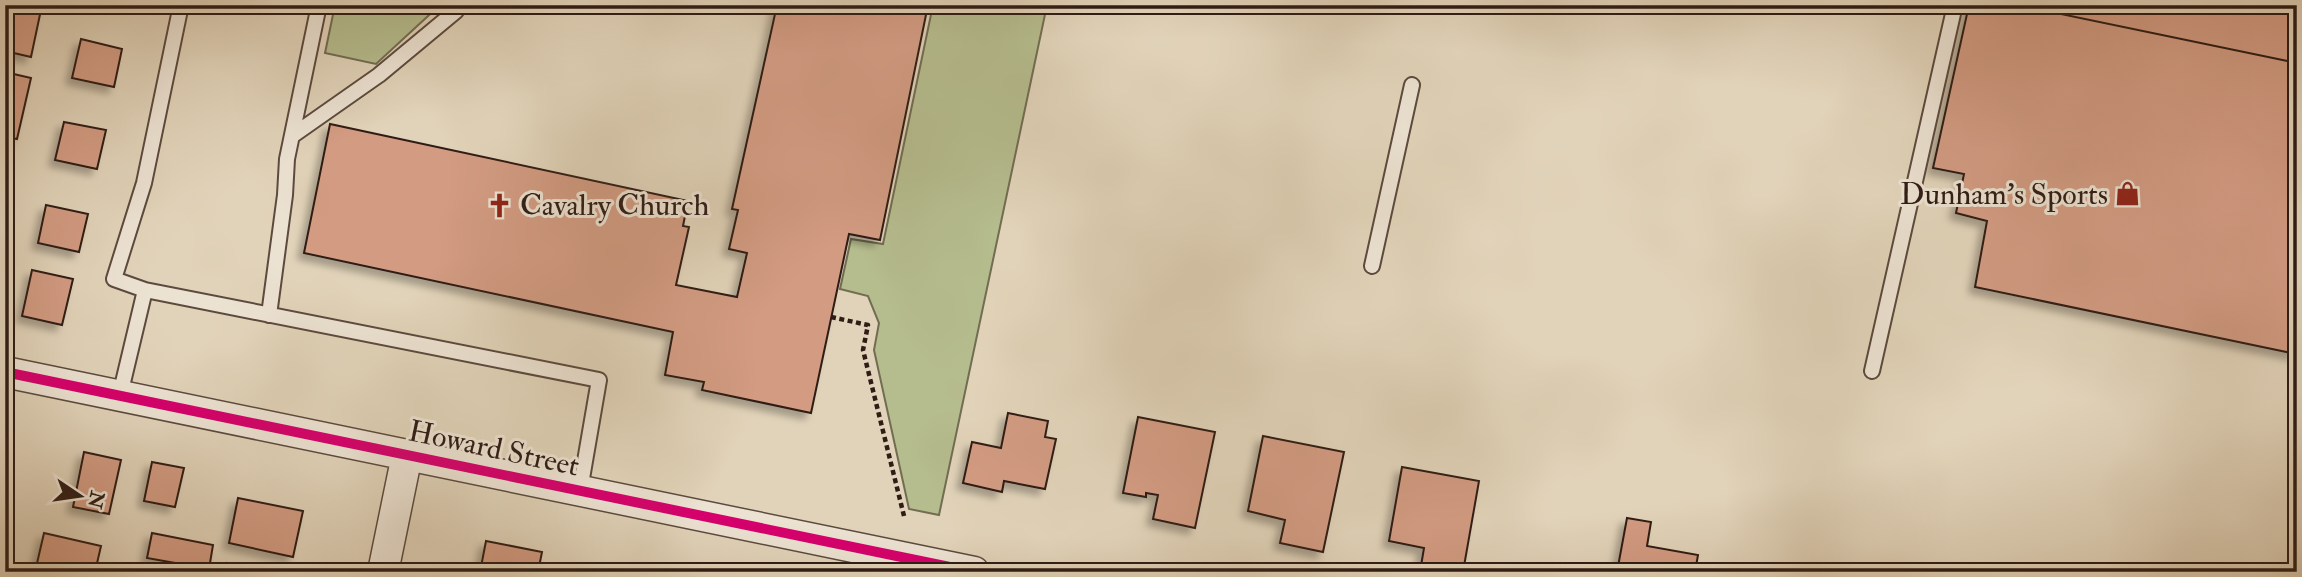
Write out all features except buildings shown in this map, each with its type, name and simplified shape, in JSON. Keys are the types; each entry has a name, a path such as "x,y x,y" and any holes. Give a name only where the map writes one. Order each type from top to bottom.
{"street":[{"name":"Howard Street","path":"5,372 580,490 937,568 974,572"},
{"path":"383,572 407,455"}],"lane":[{"path":"181,5 144,183 114,279 145,290 599,380 580,490"},
{"path":"269,315 285,195 287,159 318,5"},
{"path":"292,136 379,75 460,5"},
{"path":"1872,371 1955,5"},
{"path":"1373,266 1412,85"},
{"path":"120,396 145,290"}],"path":[{"path":"831,317 869,325 863,350 904,516"}],"green space":[{"path":"335,5 440,5 376,64 325,53"},
{"path":"933,5 1047,5 939,515 909,509 874,350 879,323 868,296 840,289 851,239 883,244"}],"cycle path":[{"path":"5,372 974,572"}],"place":[{"name":"Dunham's Sports","path":"2128,194"},
{"name":"Cavalry Church","path":"500,205"}]}
